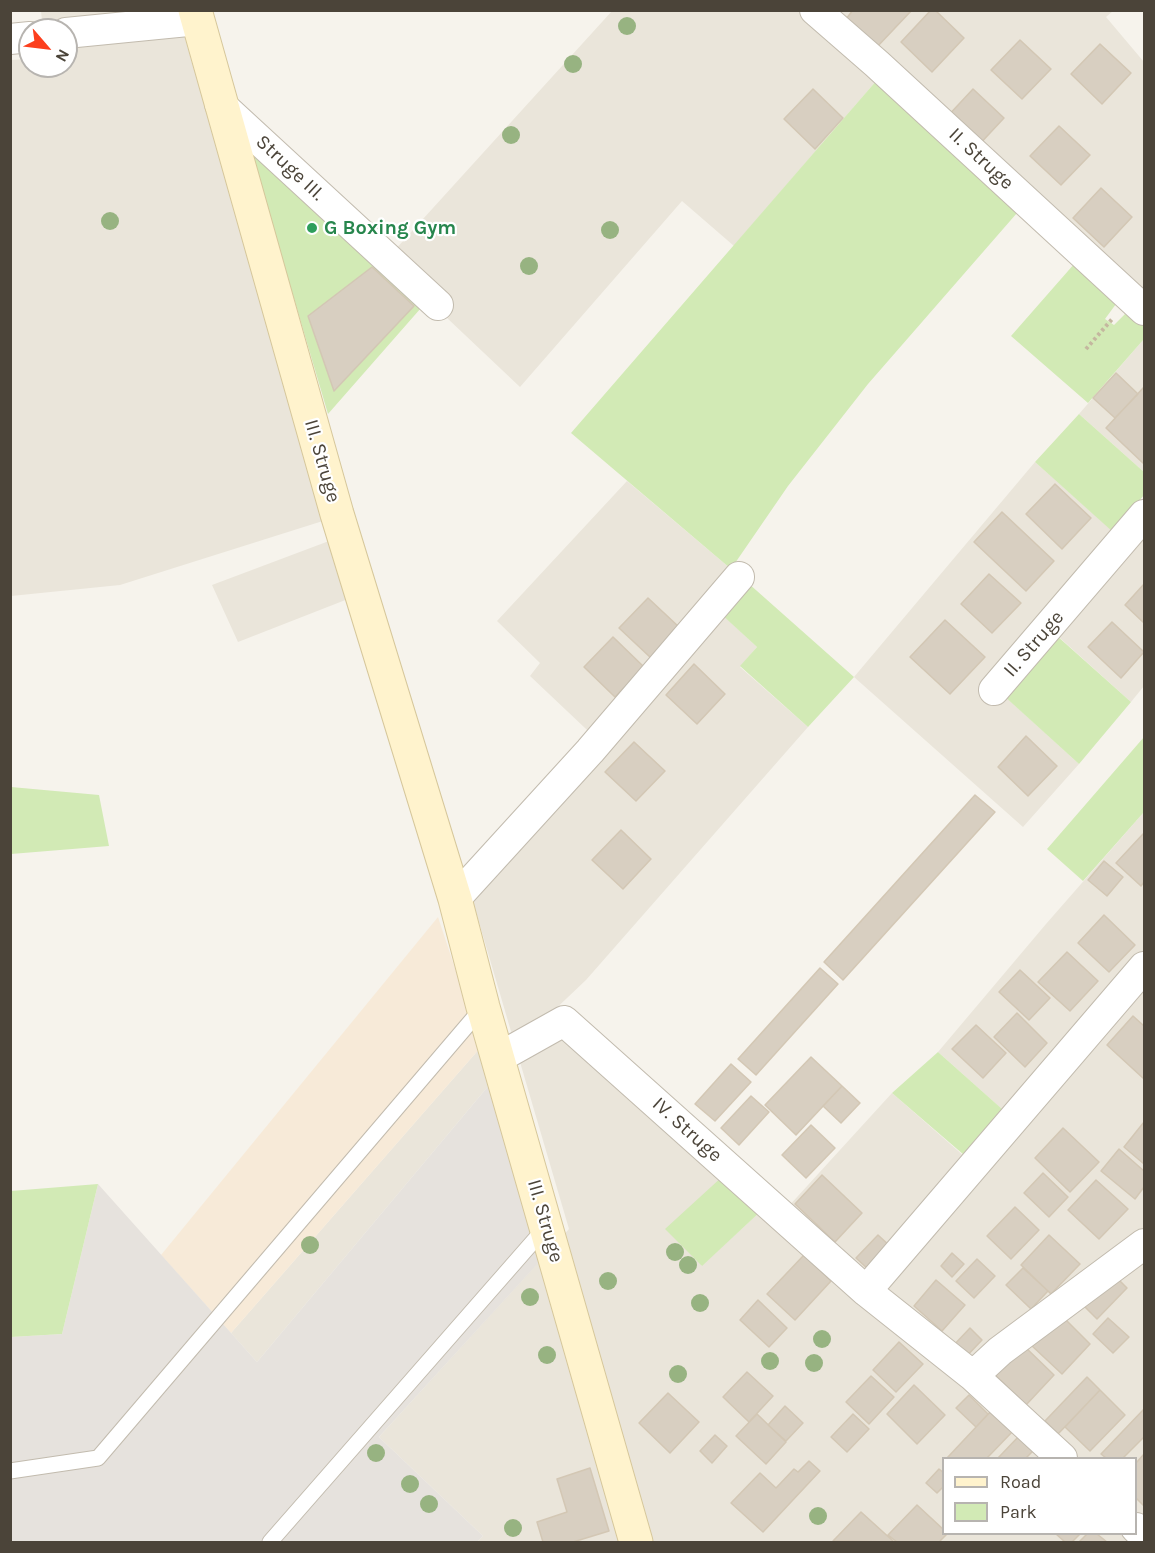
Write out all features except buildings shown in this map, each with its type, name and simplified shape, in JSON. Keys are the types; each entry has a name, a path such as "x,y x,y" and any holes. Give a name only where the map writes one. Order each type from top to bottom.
{"street":[{"name":"II. Struge","path":"815,10 1138,303"},
{"name":"III. Struge","path":"78,31 196,15 337,514 455,900 483,1007 636,1542"},
{"name":"Struge III.","path":"220,104 438,305"},
{"name":"II. Struge","path":"994,690 1144,515"},
{"path":"455,900 590,751 740,577"},
{"path":"866,1291 1144,968"},
{"name":"IV. Struge","path":"498,1058 564,1021 866,1291 974,1376 1061,1457"},
{"path":"974,1376 1000,1351 1144,1244"}],"lane":[{"path":"10,1471 98,1458 483,1007"},
{"path":"270,1542 547,1226"}],"path":[{"path":"1086,350 1138,303"}],"shaded area":[{"path":"41,11 177,11 326,520 120,585 11,596 11,60 18,60 18,78 78,78 78,18 42,18"},
{"path":"612,11 1113,11 1106,17 1144,62 1144,295 877,80 734,246 682,201 520,387 428,300 393,252"},
{"path":"1144,339 1144,472 1079,414"},
{"path":"1035,462 1130,546 1144,530 1144,686 1131,702 1040,620 987,680 1079,764 1023,827 854,677"},
{"path":"627,481 731,569 708,601 757,647 740,667 808,727 586,980 547,1017 723,1176 701,1266 761,1211 787,1208 892,1093 981,1171 1022,1127 938,1052 1144,812 1144,1542 477,1542 483,1536 379,1437 569,1229 471,895 604,746 530,676 540,663 497,621"},
{"path":"329,541 348,599 238,642 212,585"},
{"path":"438,917 481,1047 231,1333 161,1255"},
{"path":"481,1047 490,1084 257,1362 231,1333"},
{"path":"490,1084 543,1258 379,1437 483,1536 477,1542 11,1542 11,1337 62,1334 98,1184 257,1362"}],"green space":[{"path":"877,80 1017,213 868,384 788,486 731,569 571,433"},
{"name":"G Boxing Gym","path":"266,150 428,300 328,414 252,156"},
{"path":"1075,263 1116,304 1105,319 1114,325 1125,314 1144,325 1144,339 1088,403 1011,336"},
{"path":"1079,414 1144,472 1144,495 1113,532 1035,462"},
{"path":"748,583 854,677 808,727 740,666 757,647 720,613"},
{"path":"1056,635 1131,702 1079,764 1003,695"},
{"path":"1144,737 1144,812 1083,881 1047,849"},
{"path":"11,787 99,795 109,846 11,854"},
{"path":"938,1052 1011,1117 971,1161 892,1093"},
{"path":"723,1176 761,1211 702,1266 665,1229"},
{"path":"98,1184 62,1334 11,1337 11,1191"}],"place":[{"name":"G Boxing Gym","path":"312,228"}]}
